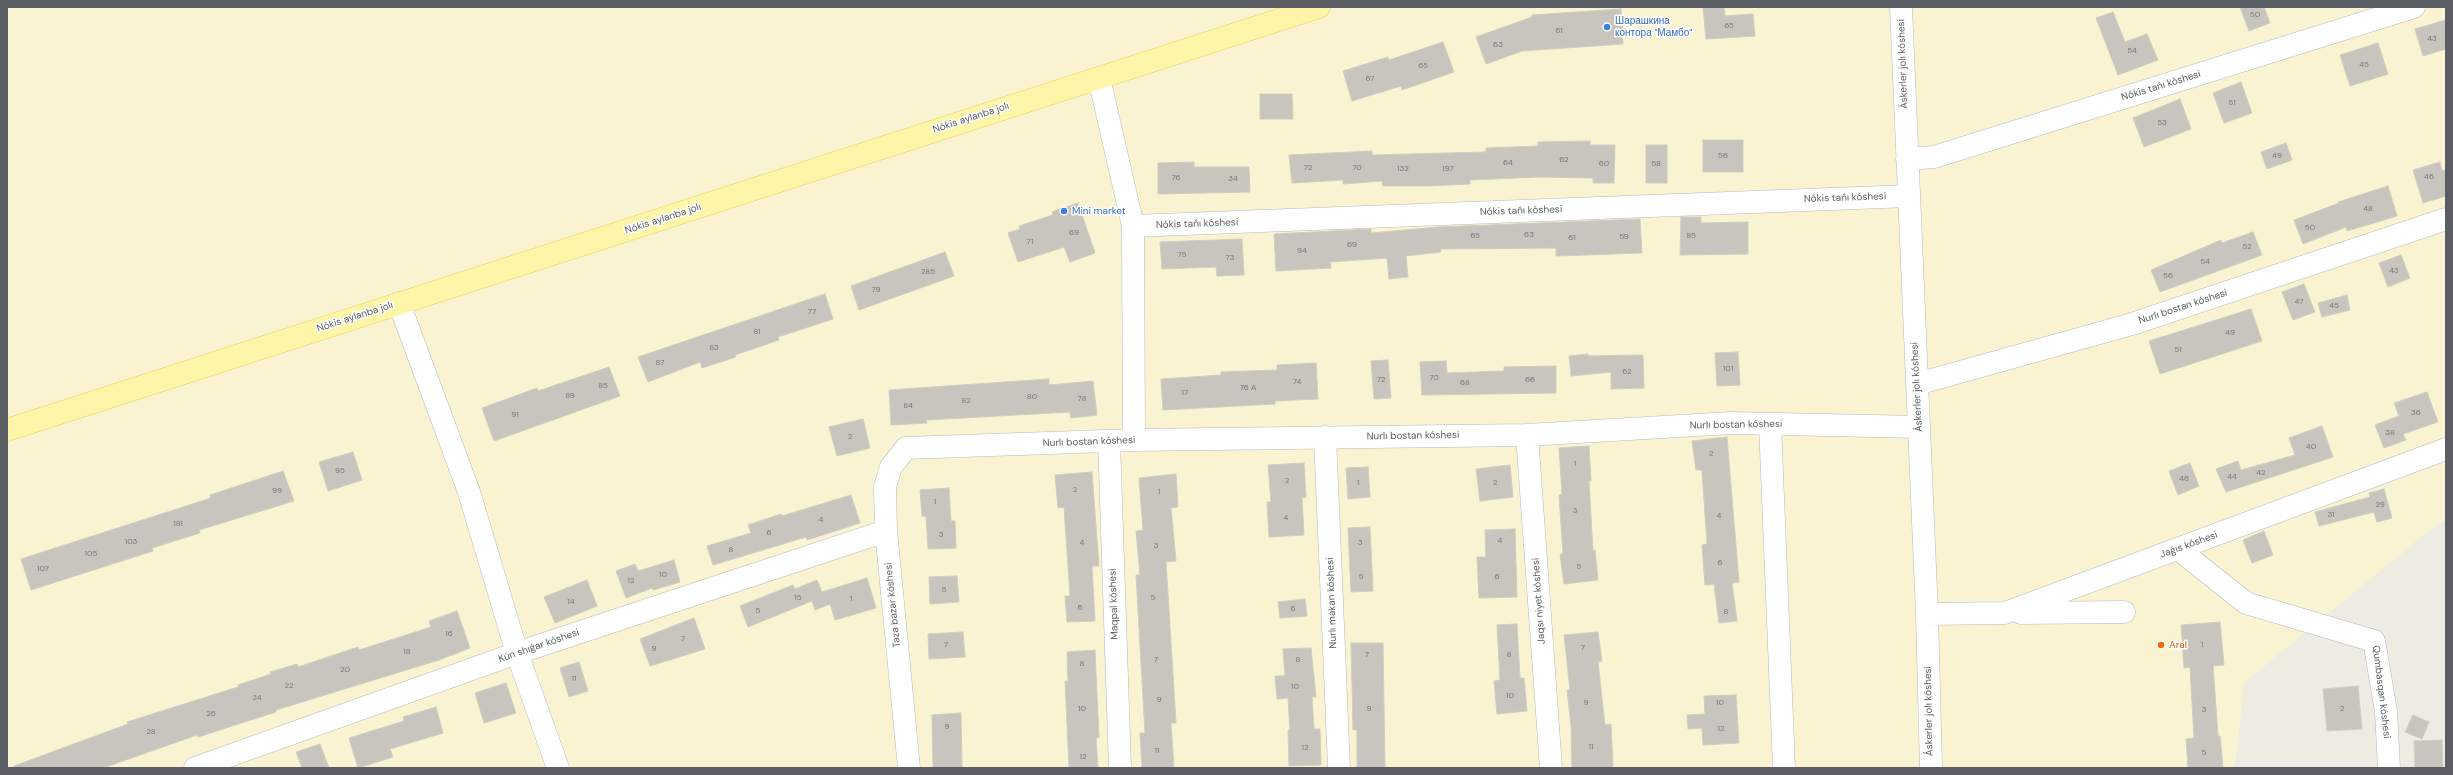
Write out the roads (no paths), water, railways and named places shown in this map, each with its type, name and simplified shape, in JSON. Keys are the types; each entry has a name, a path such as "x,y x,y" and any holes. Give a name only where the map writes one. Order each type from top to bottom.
{"main road":[{"name":"Nókis aylanba jolı","path":"7,430 1319,7"}],"street":[{"name":"Áskerler jolı kóshesi","path":"1901,7 1927,614 1931,768"},
{"name":"Nókis tańı kóshesi","path":"1907,159 1934,157 2414,7"},
{"path":"1099,78 1133,226 1134,440"},
{"name":"Nókis tańı kóshesi","path":"1133,226 1909,196"},
{"name":"Nurlı bostan kóshesi","path":"1917,384 2132,324 2446,219"},
{"path":"399,303 469,492 517,653 558,768"},
{"name":"Nurlı bostan kóshesi","path":"906,448 1134,440 1527,435 1730,423 1919,427"},
{"path":"1770,424 1784,768"},
{"name":"Jaqsı niyet kóshesi","path":"1527,435 1550,768"},
{"name":"Nurlı makan kóshesi","path":"1325,438 1339,768"},
{"name":"Maqpal kóshesi","path":"1109,441 1120,768"},
{"name":"Taza bazar kóshesi","path":"906,448 891,467 886,487 886,531 909,768"},
{"name":"Jaǵıs kóshesi","path":"1927,614 2005,613 2446,449"},
{"name":"Kún shıǵar kóshesi","path":"195,768 517,653 886,531"},
{"name":"Qumbasqan kóshesi","path":"2178,549 2246,603 2374,641 2386,711 2389,768"},
{"path":"2005,613 2124,612"}],"place":[{"name":"Шарашкина контора \"Мамбо\"","path":"1607,27"},
{"name":"Mini market","path":"1064,211"},
{"name":"Aral","path":"2161,645"}]}
